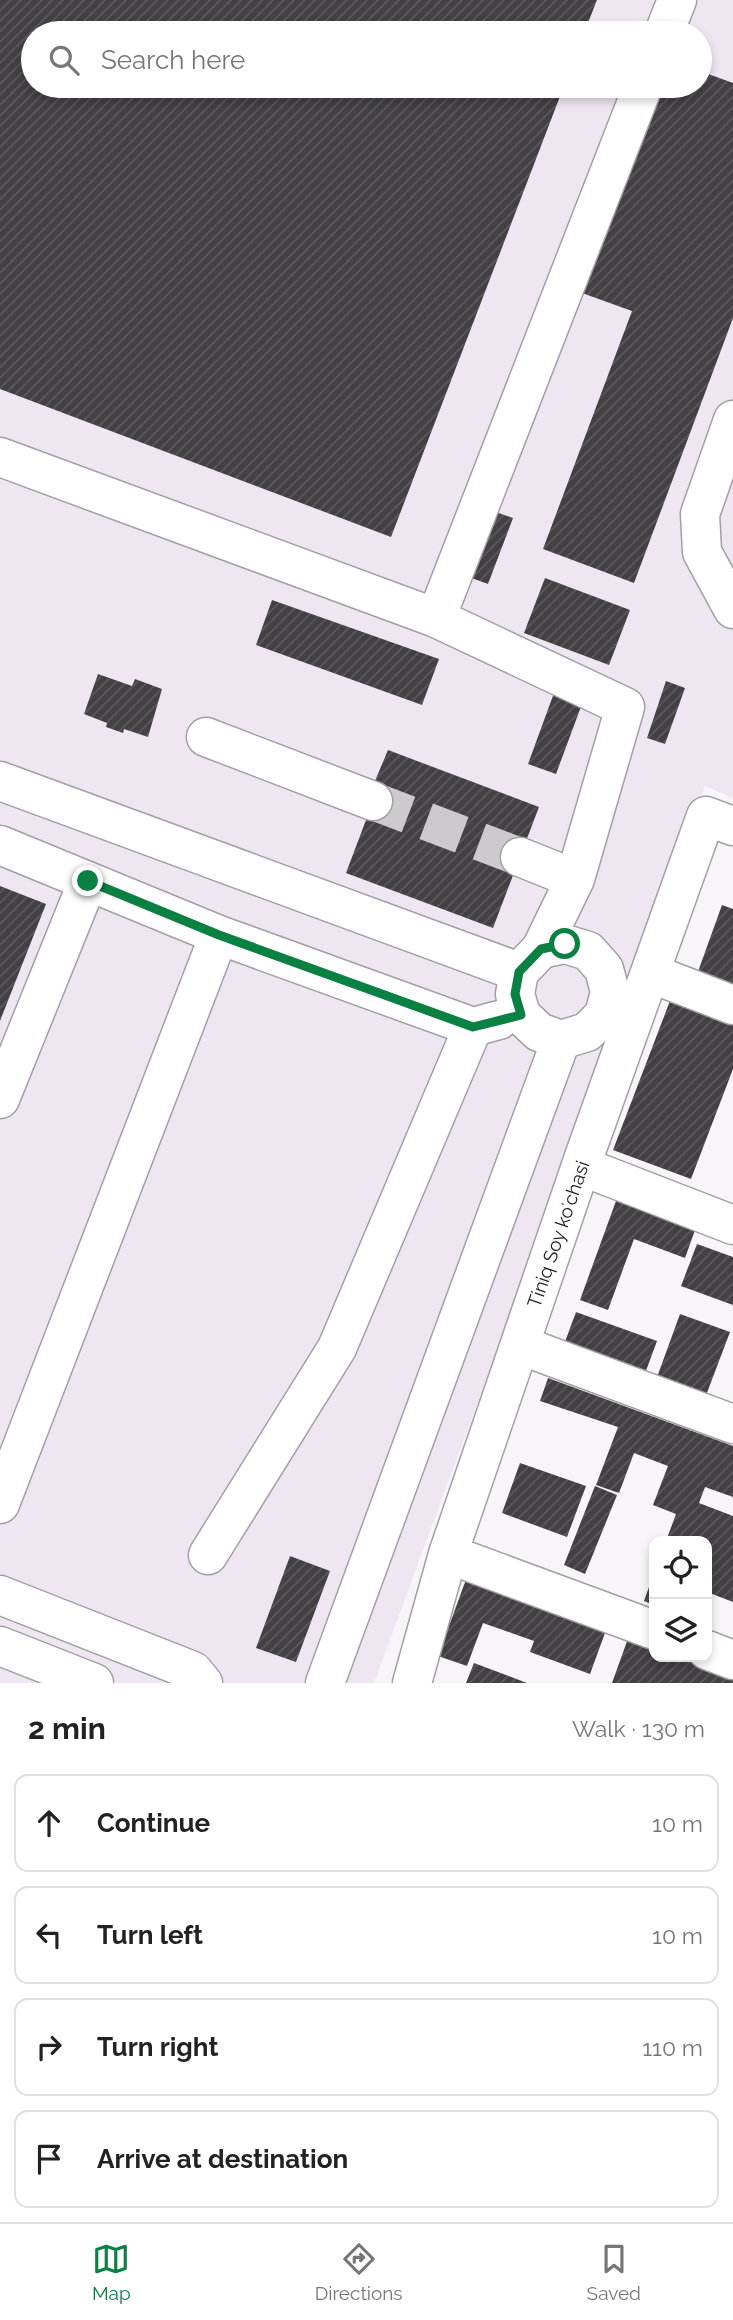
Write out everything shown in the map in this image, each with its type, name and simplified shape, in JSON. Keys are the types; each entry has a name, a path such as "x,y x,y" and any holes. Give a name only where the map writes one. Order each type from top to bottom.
{"street":[{"path":"669,21 677,0"},
{"path":"436,618 638,98"},
{"path":"733,419 700,514 702,552 733,609"},
{"path":"0,457 436,618 625,707 575,879 530,960 515,994 521,1015 539,1032 561,1040 587,1032 604,1015 610,992 604,969 588,951 565,944 530,960 0,781"},
{"path":"206,737 373,801"},
{"name":"Tiniq Soy koʻchasi","path":"412,1683 448,1554 581,1166 706,816 733,826"},
{"path":"0,845 219,935 473,1027 521,1015"},
{"path":"520,858 575,879"},
{"path":"0,1099 88,881"},
{"path":"0,1504 7,1458 219,935"},
{"path":"650,973 733,1005"},
{"path":"208,1555 337,1348 473,1027"},
{"path":"325,1683 561,1040"},
{"path":"581,1166 733,1225"},
{"path":"520,1345 733,1424"},
{"path":"448,1554 649,1628"},
{"path":"0,1595 193,1671 203,1683"},
{"path":"0,1646 94,1683"},
{"path":"712,1652 733,1660"}],"shaded area":[{"path":"0,0 733,0 733,798 705,786 374,1683 0,1683"}],"building":[{"path":"0,0 597,0 589,21 21,21 21,98 559,98 391,537 0,389"},
{"path":"712,75 733,83 733,318 634,583 543,549 632,311 582,293 655,98 712,98"},
{"path":"490,510 513,518 488,584 466,576"},
{"path":"545,578 630,610 609,665 524,633"},
{"path":"272,600 439,659 422,705 256,645"},
{"path":"98,674 132,686 135,679 162,689 148,737 124,729 123,733 106,727 107,723 84,714"},
{"path":"666,681 685,688 665,744 647,738"},
{"path":"554,693 582,704 556,774 528,764"},
{"path":"388,750 539,807 493,928 346,873 380,783 375,781"},
{"path":"0,886 46,904 0,1021"},
{"path":"722,905 733,909 733,994 695,980"},
{"path":"673,993 733,1016 733,1069 691,1179 613,1150"},
{"path":"620,1190 699,1219 685,1258 634,1239 608,1310 580,1300"},
{"path":"697,1244 733,1257 733,1305 681,1286"},
{"path":"576,1312 657,1341 640,1387 559,1358"},
{"path":"680,1314 730,1332 705,1398 656,1380"},
{"path":"548,1378 733,1446 733,1497 705,1487 699,1503 733,1516 733,1602 712,1594 712,1536 668,1536 676,1514 653,1505 668,1466 634,1453 619,1493 596,1485 618,1427 540,1401"},
{"path":"520,1463 586,1486 567,1537 502,1513"},
{"path":"595,1486 617,1495 585,1574 564,1565"},
{"path":"290,1556 330,1571 296,1662 256,1648"},
{"path":"468,1574 548,1603 545,1611 605,1633 590,1674 530,1652 534,1641 483,1623 467,1666 438,1656"},
{"path":"649,1587 649,1603 644,1601"},
{"path":"630,1633 649,1639 649,1662 711,1662 733,1670 733,1683 612,1683"},
{"path":"474,1663 527,1683 466,1683"}],"tunnel":[{"path":"373,801 520,857"}],"route":[{"path":"88,881 219,935 473,1027 521,1015 515,994 519,972 541,949 565,944"}]}
